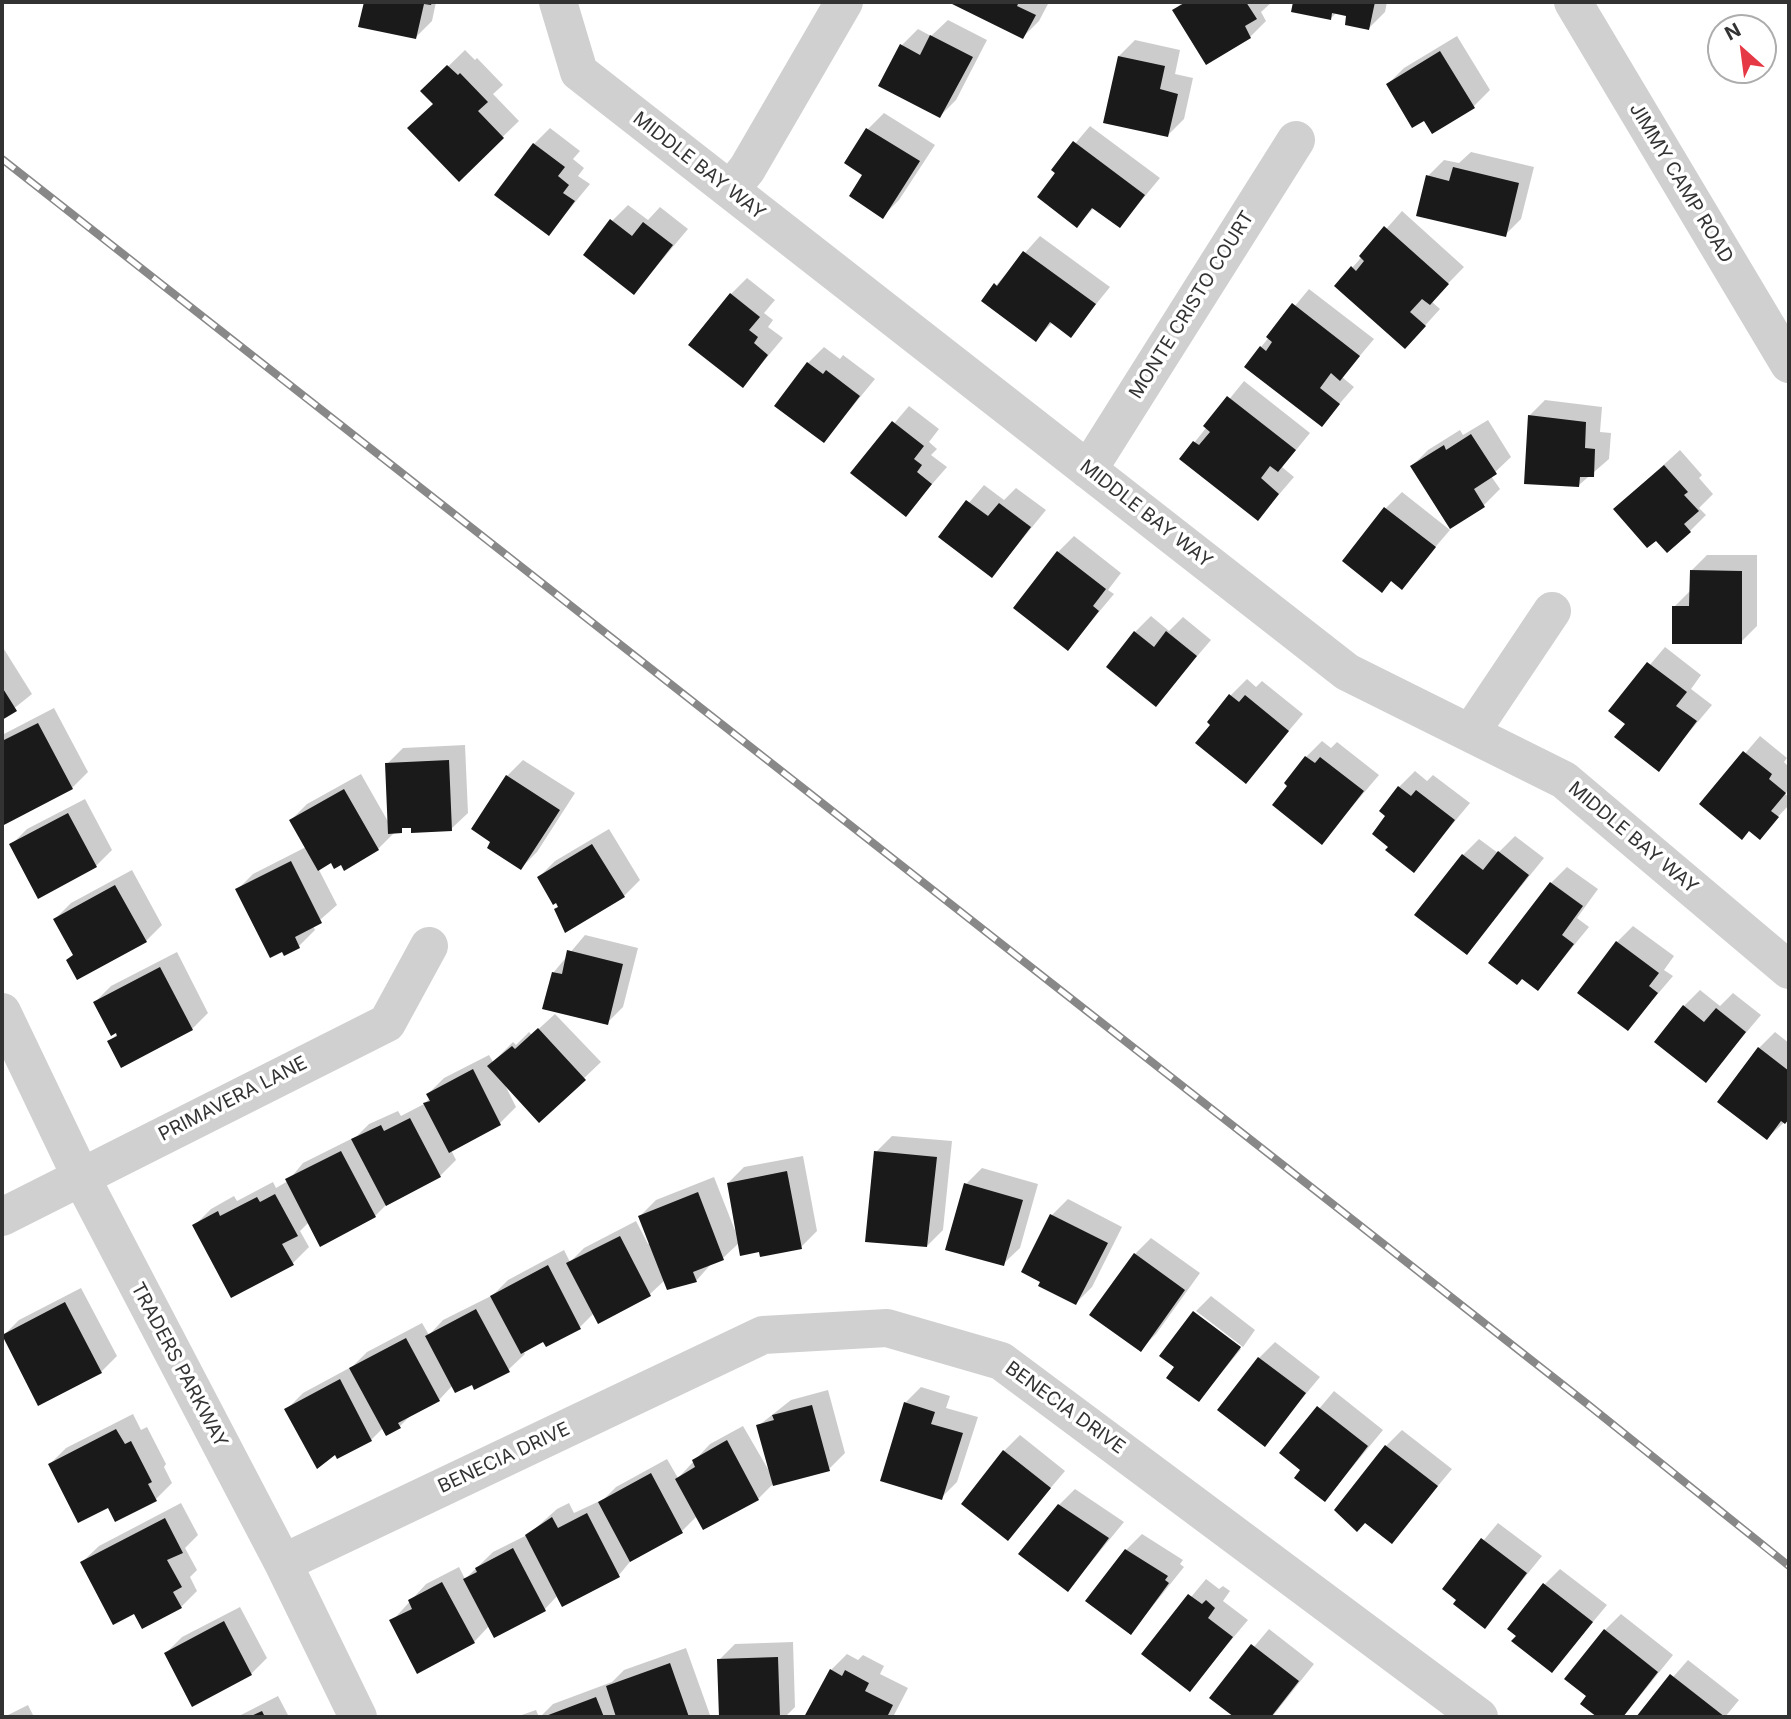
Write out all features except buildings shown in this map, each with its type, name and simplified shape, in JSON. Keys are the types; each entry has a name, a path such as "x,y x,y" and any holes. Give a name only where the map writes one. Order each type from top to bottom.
{"street":[{"name":"MIDDLE BAY WAY","path":"558,2 579,72 1347,671 1564,780 1789,970"},
{"path":"730,190 747,169 844,2"},
{"name":"JIMMY CAMP ROAD","path":"1573,2 1785,348"},
{"name":"MONTE CRISTO COURT","path":"1088,470 1296,139"},
{"path":"1471,733 1552,611"},
{"name":"PRIMAVERA LANE","path":"2,1217 387,1023 429,946"},
{"name":"TRADERS PARKWAY","path":"2,1012 81,1177 283,1563 358,1717"},
{"name":"BENECIA DRIVE","path":"283,1563 763,1335 887,1328 1001,1361 1479,1717"}],"railway":[{"path":"2,159 1586,1403 1789,1566"}]}
